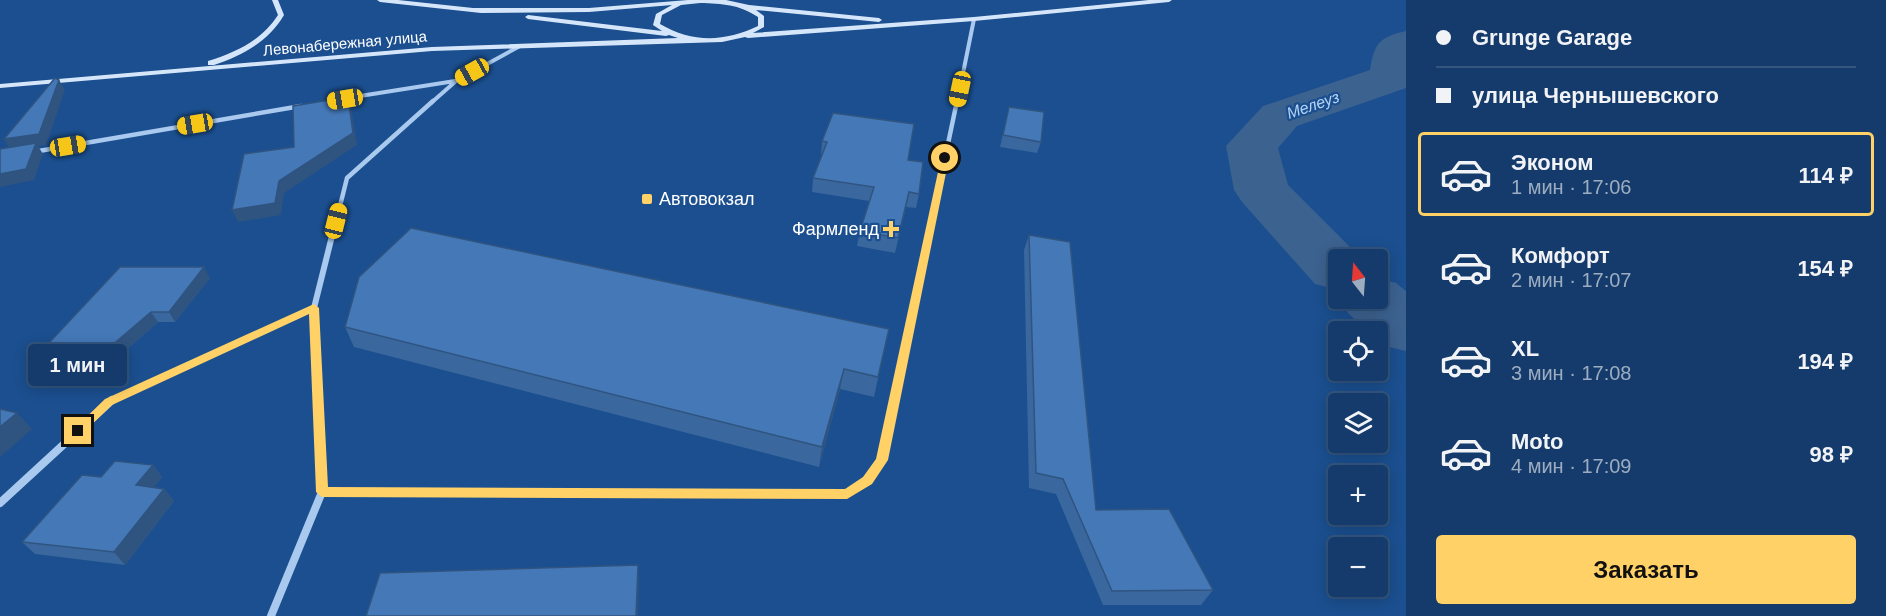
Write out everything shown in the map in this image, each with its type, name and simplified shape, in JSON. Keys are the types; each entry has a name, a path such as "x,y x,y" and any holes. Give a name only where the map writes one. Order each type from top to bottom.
{"main road":[{"path":"189,70 234,55 256,44 274,28 281,15 275,0"},
{"path":"380,0 670,35 692,40 719,41 744,36 974,19 1169,0"},
{"path":"474,10 589,10 678,5 700,1 728,1 747,7 913,23"},
{"path":"670,35 656,25 659,14 678,5"},
{"path":"744,36 761,27 760,16 747,7"},
{"name":"Левонабережная улица","path":"0,86 432,49 692,40"}],"street":[{"path":"322,492 847,494 867,481 882,460 974,19"},
{"path":"271,616 322,492 314,308 347,178 456,81 521,45"},
{"path":"338,100 456,81"},
{"path":"23,153 303,105"},
{"path":"0,503 108,402 314,308"}],"building":[{"path":"55,78 59,80 39,134 4,139"},
{"path":"348,97 353,133 279,181 275,203 232,210 244,154 294,147 293,106"},
{"path":"1009,107 1044,112 1041,142 1003,135"},
{"path":"833,113 914,124 908,160 923,162 919,194 909,192 898,238 860,231 874,187 813,178 827,142 822,141"},
{"path":"36,143 26,169 0,174 0,149"},
{"path":"411,228 889,329 878,377 844,369 822,447 345,327 359,277"},
{"path":"1029,235 1070,242 1096,510 1169,509 1213,590 1112,591 1063,479 1036,473"},
{"path":"120,267 204,267 169,312 151,312 83,370 33,360"},
{"path":"0,409 17,413 0,427"},
{"path":"115,461 153,465 136,485 164,489 114,552 22,542 82,475 101,477"},
{"path":"638,565 636,616 366,616 380,573"}],"waterway":[{"name":"Мелеуз","path":"1328,259 1262,190 1252,146 1280,116 1391,78 1394,51 1406,43"},
{"name":"Мелеуз","path":"1384,309 1406,328"}],"place":[{"name":"Автовокзал","path":"647,199"},
{"name":"Фармленд","path":"891,229"}],"route":[{"path":"78,431 108,402 314,308 322,492 847,494 867,481 882,460 945,158"}]}
